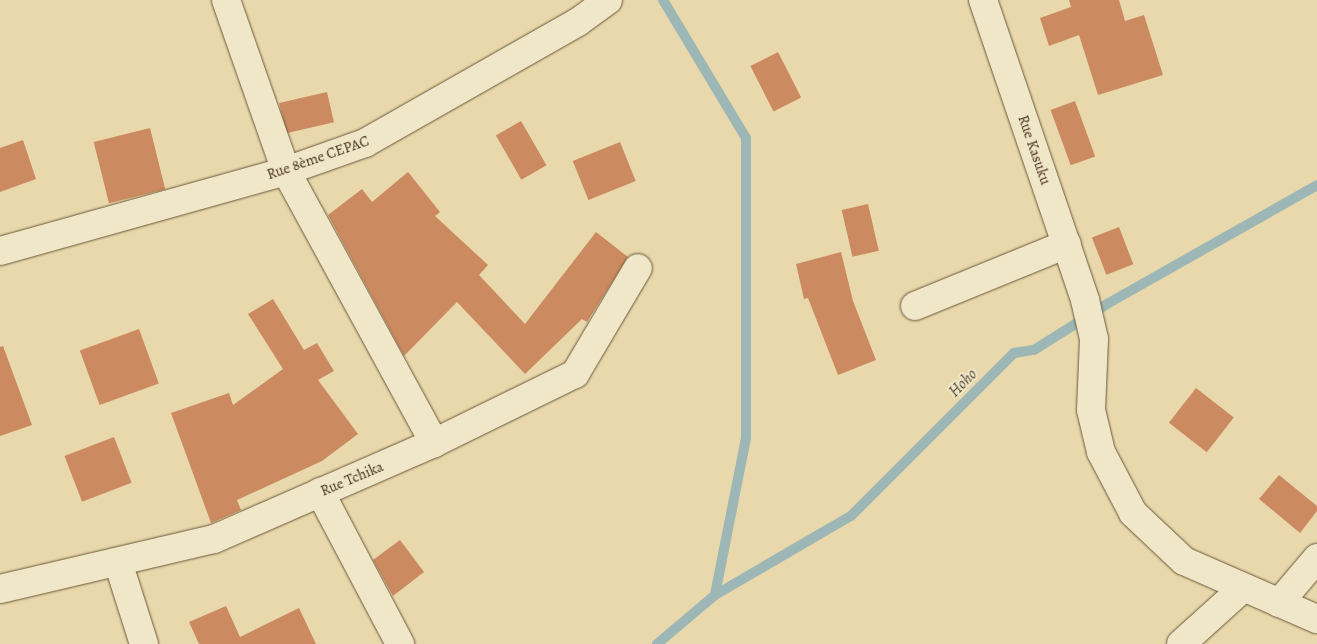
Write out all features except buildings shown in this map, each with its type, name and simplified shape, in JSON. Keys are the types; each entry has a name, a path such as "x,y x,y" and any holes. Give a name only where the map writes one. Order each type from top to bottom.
{"street":[{"path":"226,0 286,171 434,443"},
{"name":"Rue 8ème CEPAC","path":"0,251 286,171 365,144 578,22 608,0"},
{"name":"Rue Kasuku","path":"983,0 1085,300 1094,339 1091,410 1100,452 1133,513 1184,561 1317,620"},
{"path":"915,306 1067,244"},
{"name":"Rue Tchika","path":"0,589 214,539 434,443 575,374 638,268"},
{"path":"320,492 400,644"},
{"path":"1279,603 1317,558"},
{"path":"118,562 144,644"},
{"path":"1181,644 1243,588"}],"waterway":[{"path":"663,0 746,138 746,438 715,595"},
{"name":"Hoho","path":"657,644 715,595 851,516 1014,353 1034,350 1107,304 1317,185"}]}
